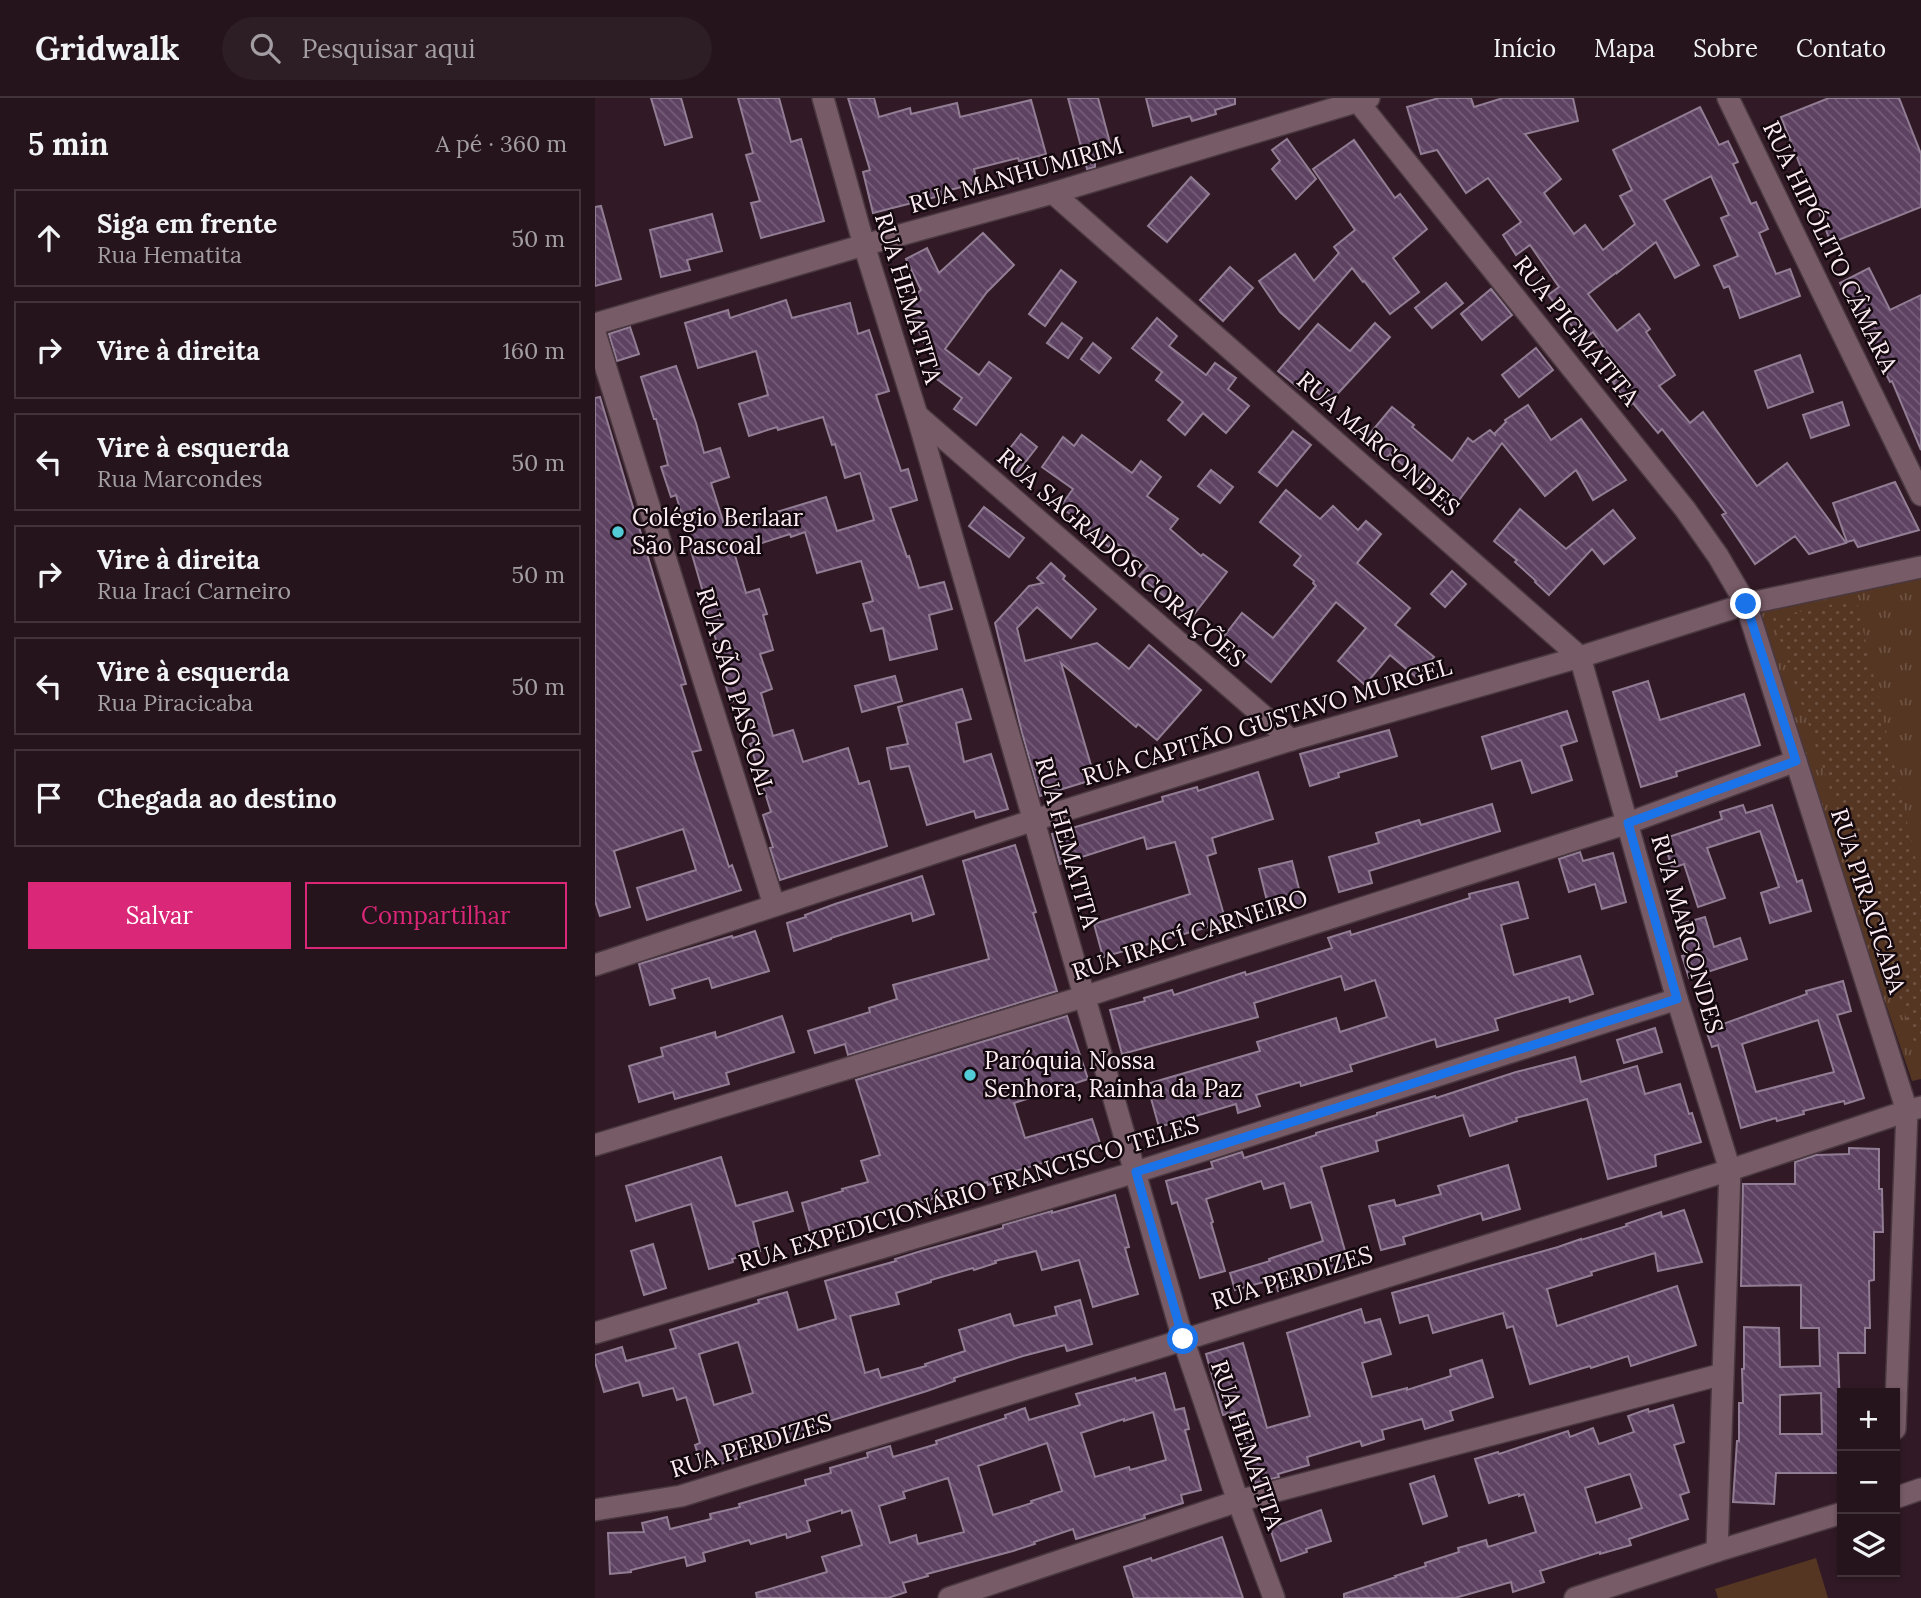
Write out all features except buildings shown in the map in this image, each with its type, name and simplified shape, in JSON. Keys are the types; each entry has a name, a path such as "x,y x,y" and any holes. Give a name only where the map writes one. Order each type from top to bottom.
{"street":[{"name":"RUA HEMATITA","path":"823,98 863,245 917,415 1183,1339 1274,1598"},
{"name":"RUA HIPÓLITO CÂMARA","path":"1728,98 1921,495"},
{"name":"RUA MANHUMIRIM","path":"595,324 863,245 1053,193 1361,99"},
{"name":"RUA PIGMATITA","path":"1361,99 1685,509 1718,556 1746,604"},
{"name":"RUA MARCONDES","path":"1053,193 1580,657 1677,999 1730,1170 1717,1551"},
{"name":"RUA SÃO PASCOAL","path":"595,333 774,905"},
{"name":"RUA SAGRADOS CORAÇÕES","path":"917,415 1291,740"},
{"name":"RUA CAPITÃO GUSTAVO MURGEL","path":"595,964 1034,820 1291,740 1580,657 1746,604 1921,567"},
{"name":"RUA PIRACICABA","path":"1746,604 1796,761 1914,1109 1897,1388"},
{"name":"RUA IRACÍ CARNEIRO","path":"595,1145 1083,997 1628,823 1796,761"},
{"name":"RUA EXPEDICIONÁRIO FRANCISCO TELES","path":"595,1333 1136,1172 1677,999"},
{"name":"RUA PERDIZES","path":"595,1510 681,1496 1730,1170 1914,1109"},
{"path":"949,1598 1238,1501 1723,1374"},
{"path":"1900,1495 1921,1489"},
{"path":"1575,1598 1839,1514"}],"green space":[{"path":"1921,573 1921,1079 1912,1081 1751,606"},
{"path":"1856,599 1921,883 1921,1042 1916,1047 1773,618"},
{"path":"1816,1558 1828,1598 1718,1598 1715,1589"}],"place":[{"name":"Colégio Berlaar São Pascoal","path":"618,532"},
{"name":"Paróquia Nossa Senhora, Rainha da Paz","path":"970,1075"}],"route":[{"path":"1183,1339 1136,1172 1677,999 1628,823 1796,761 1746,604"}]}
